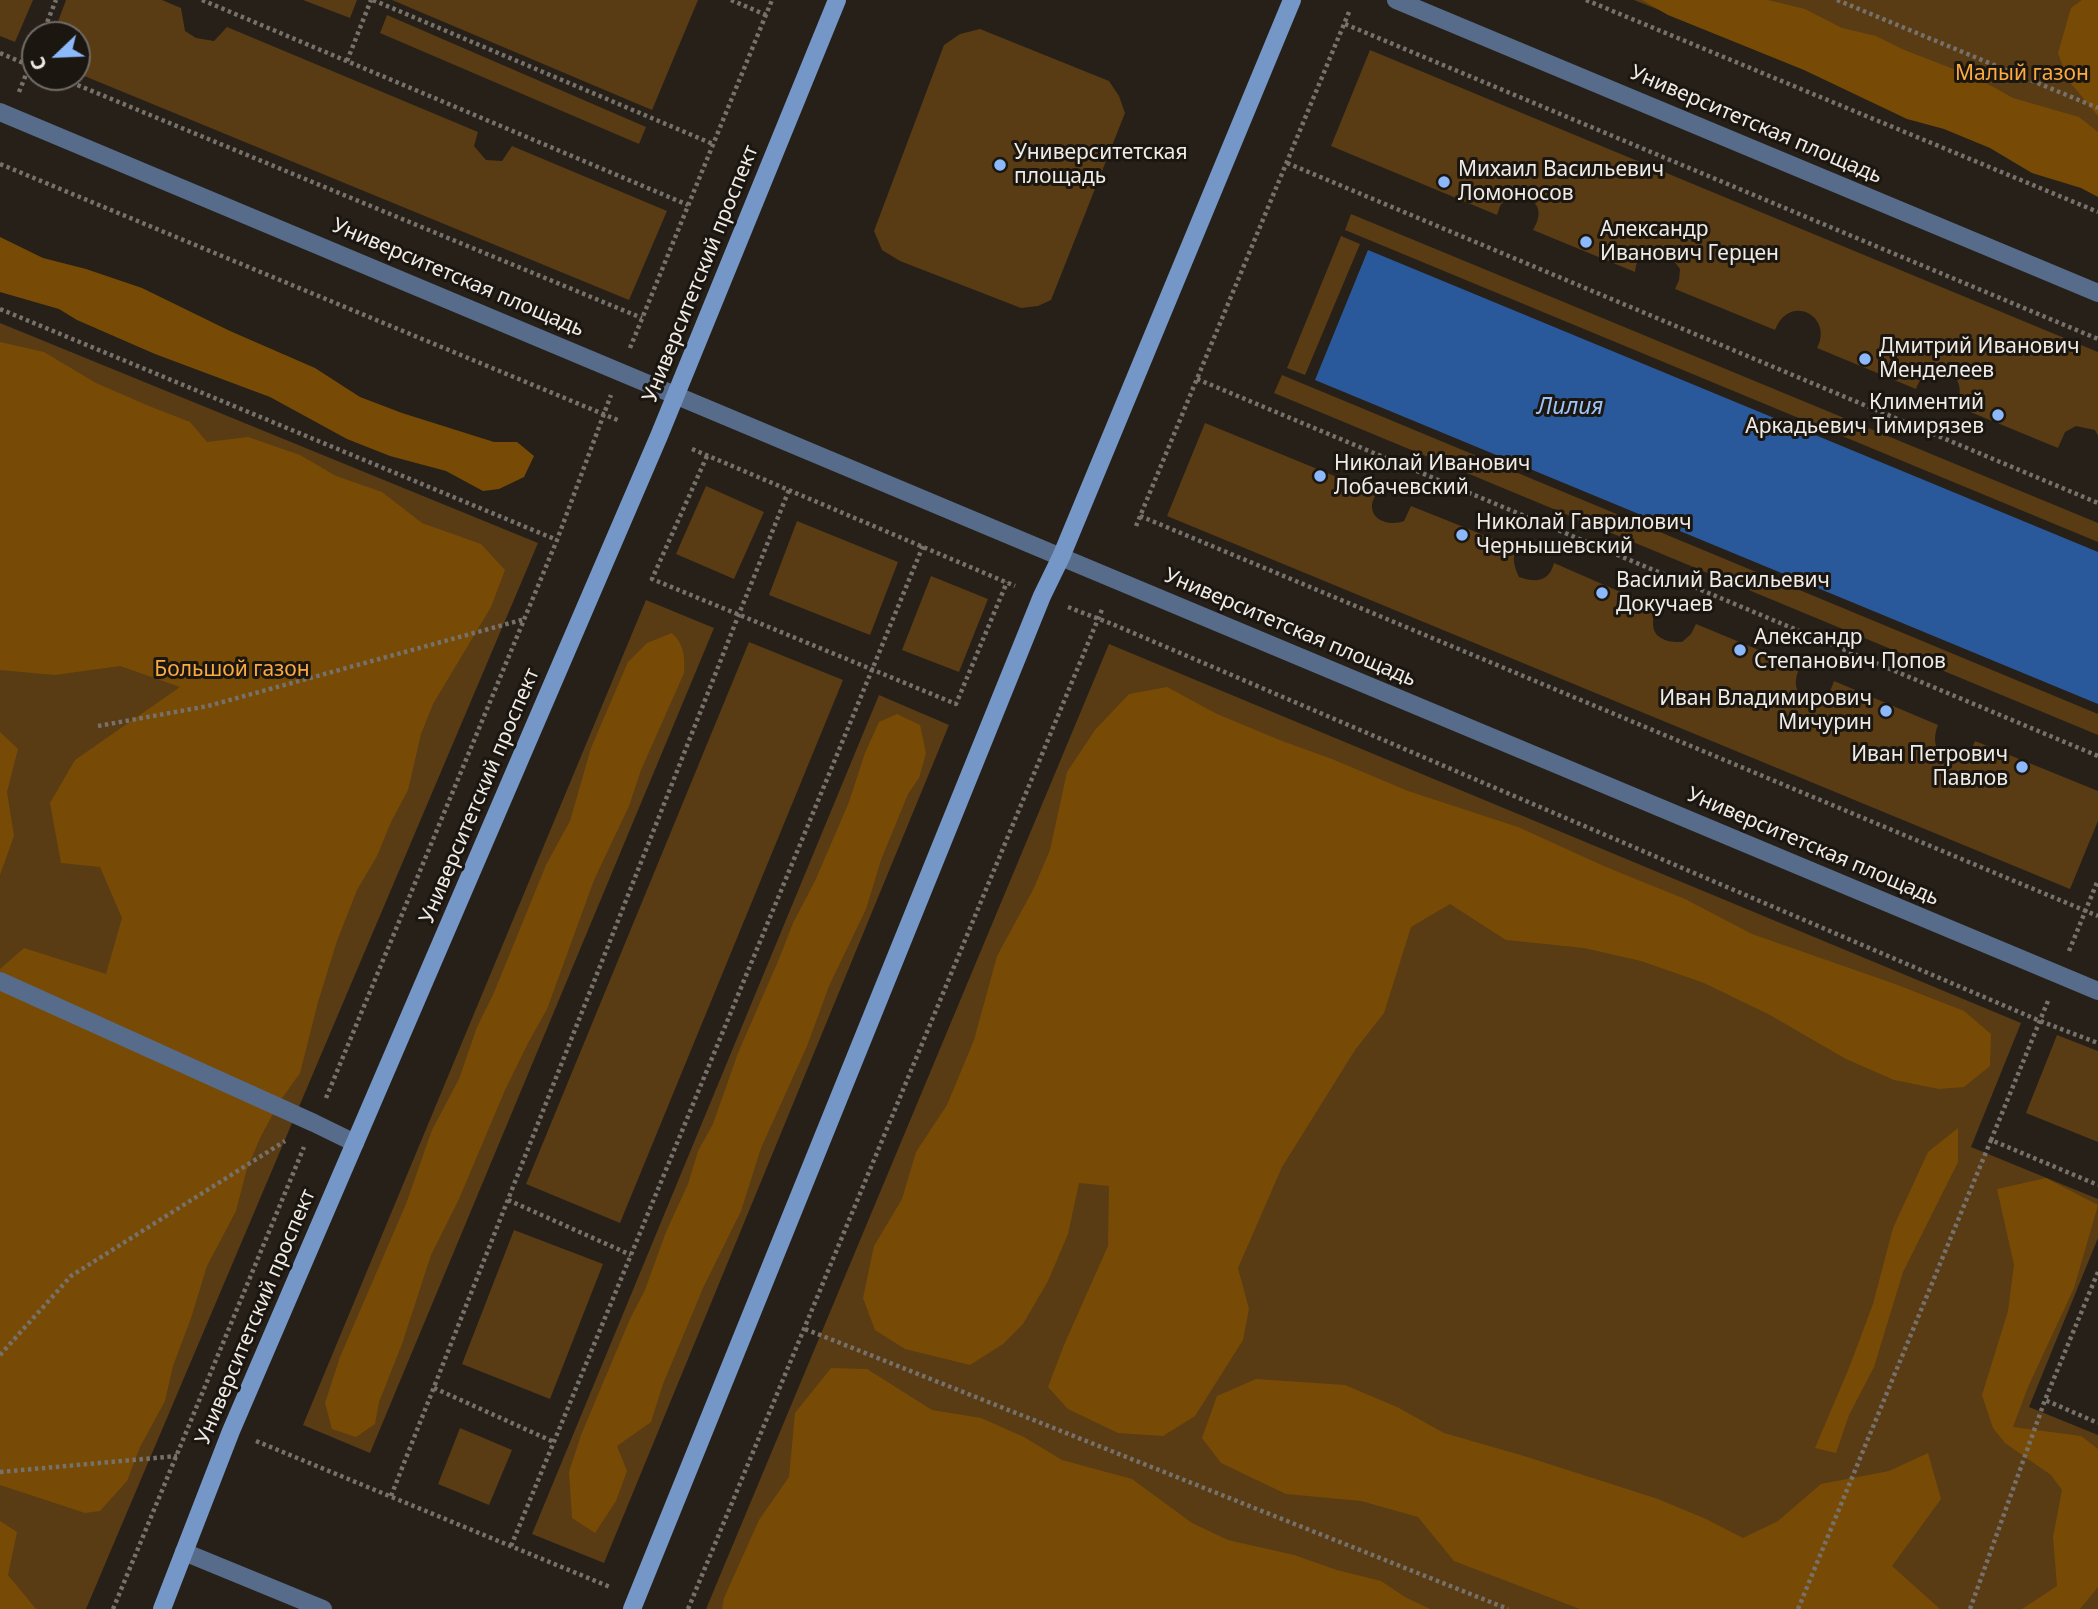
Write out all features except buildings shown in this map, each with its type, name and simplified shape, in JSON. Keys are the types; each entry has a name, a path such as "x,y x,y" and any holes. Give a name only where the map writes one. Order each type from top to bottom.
{"main road":[{"name":"Университетский проспект","path":"162,1609 232,1431 676,395 837,0"},
{"path":"634,1603 1042,596 1061,557 1292,0"}],"street":[{"name":"Университетская площадь","path":"1396,0 2098,293"},
{"name":"Университетская площадь","path":"0,112 2098,991"},
{"path":"0,981 355,1143"},
{"path":"184,1552 323,1609"}],"path":[{"path":"48,21 56,0"},
{"path":"202,0 688,205"},
{"path":"347,61 372,0 713,144"},
{"path":"731,0 766,15"},
{"path":"113,1609 557,540 603,415 772,0"},
{"path":"1586,0 2098,212"},
{"path":"1837,0 2098,108"},
{"path":"1136,526 1349,12"},
{"path":"1345,24 2098,339"},
{"path":"0,53 21,62"},
{"path":"91,91 642,318"},
{"path":"1287,163 2098,503"},
{"path":"0,164 620,421"},
{"path":"0,309 557,540"},
{"path":"1197,379 2098,756"},
{"path":"692,449 1015,586"},
{"path":"707,456 652,579 956,704 1007,582"},
{"path":"391,1496 789,490"},
{"path":"1140,516 2098,916"},
{"path":"511,1546 923,546"},
{"path":"1068,607 2098,1044"},
{"path":"688,1609 1102,607"},
{"path":"98,726 208,706 524,619"},
{"path":"1798,1609 2098,880"},
{"path":"0,1355 71,1276 314,1123"},
{"path":"1991,1140 2098,1185"},
{"path":"508,1200 631,1255"},
{"path":"1970,1609 2045,1400 2098,1272"},
{"path":"805,1329 1508,1609"},
{"path":"434,1388 554,1442"},
{"path":"2045,1400 2098,1423"},
{"path":"232,1431 511,1546 634,1603"},
{"path":"0,1472 177,1456"}],"green space":[{"path":"0,0 33,0 24,21 21,21 15,42 0,36"},
{"path":"66,0 162,0 181,8 185,31 196,38 214,41 227,27 478,132 474,146 486,160 502,161 512,146 667,211 629,300 91,79 91,21 58,21"},
{"path":"303,0 357,0 350,18"},
{"path":"392,0 698,0 652,110"},
{"name":"Малый газон","path":"1634,0 2098,0 2098,185"},
{"path":"1642,0 1768,0 1805,9 1842,28 1876,36 1979,79 2013,98 2079,117 2098,132 2098,197 2081,188 2032,173 1990,148 1944,129 1907,119 1804,70 1668,15"},
{"path":"2082,0 2098,0 2098,116 2068,80 2058,53 2071,8"},
{"path":"387,15 646,127 639,144 380,33"},
{"path":"980,29 1109,81 1119,96 1125,113 1051,300 1038,306 1021,308 900,261 882,250 874,231 944,45 960,34"},
{"path":"1370,50 2098,352 2098,436 2095,430 2076,426 2065,432 2058,448 1956,406 1960,394 1959,384 1947,371 1930,371 1922,377 1916,389 1817,348 1821,337 1820,327 1808,313 1790,312 1775,330 1675,289 1680,269 1668,256 1661,253 1647,252 1641,256 1635,272 1533,230 1539,214 1535,203 1530,199 1507,197 1497,215 1331,146"},
{"path":"1351,214 2098,523 2098,542 1345,230"},
{"path":"1341,236 1360,244 1305,375 1287,368"},
{"path":"0,237 43,258 142,288 315,368 360,397 494,442 517,442 534,456 524,477 499,489 483,491 446,471 390,456 347,439 270,397 155,354 77,320 59,309 0,292"},
{"name":"Большой газон","path":"0,323 538,543 86,1609 0,1609"},
{"name":"Большой газон","path":"0,342 44,352 96,383 190,422 207,442 248,437 300,455 336,476 382,492 422,523 481,544 505,570 491,607 433,704 421,734 408,790 377,856 357,890 337,941 300,1073 280,1101 260,1138 246,1172 236,1211 207,1266 173,1366 165,1401 140,1447 127,1481 100,1511 85,1513 0,1485 0,969 24,948 106,974 122,918 100,867 61,863 50,803 75,760 180,687 120,666 55,675 0,670"},
{"path":"1282,375 2098,714 2098,735 1274,393"},
{"path":"1205,423 1376,493 1372,504 1373,511 1383,521 1404,521 1411,506 1516,548 1514,562 1519,577 1541,579 1549,574 1554,563 1657,608 1653,624 1654,630 1661,638 1682,642 1691,634 1696,624 1800,667 1796,682 1799,693 1804,697 1817,700 1825,698 1834,681 1938,725 1936,746 1947,758 1963,757 1975,741 2098,791 2098,821 2070,889 1167,516"},
{"path":"706,486 764,512 734,579 676,554"},
{"path":"797,521 898,562 870,635 769,595"},
{"path":"931,576 988,599 959,672 902,650"},
{"path":"646,600 714,628 370,1453 303,1425"},
{"path":"672,633 683,651 684,673 641,770 629,806 594,880 547,1009 505,1090 459,1199 431,1255 402,1344 379,1402 375,1424 356,1437 332,1429 325,1403 340,1357 406,1204 432,1130 459,1079 477,1027 493,995 546,865 570,821 591,748 628,662 647,643"},
{"path":"749,642 843,680 620,1223 526,1184"},
{"path":"1109,644 2021,1023 1971,1147 2098,1199 2098,1238 2029,1407 2098,1435 2098,1609 706,1609"},
{"path":"1167,687 1217,714 1282,741 1408,791 1518,827 1685,899 1752,934 1964,1011 1991,1034 1990,1066 1964,1087 1939,1089 1894,1080 1846,1059 1770,1015 1704,983 1641,961 1584,948 1506,940 1450,904 1411,927 1384,1013 1355,1050 1282,1167 1238,1268 1249,1309 1243,1340 1195,1416 1163,1436 1118,1433 1068,1409 1048,1387 1108,1246 1109,1186 1079,1183 1068,1234 1048,1281 1023,1324 1003,1344 970,1365 905,1349 875,1330 863,1298 874,1246 902,1199 916,1152 947,1105 974,1040 997,956 1033,890 1050,850 1067,772 1095,730 1129,694"},
{"path":"879,695 949,725 604,1563 532,1534"},
{"path":"897,714 920,725 926,753 919,778 908,794 881,860 866,909 829,986 807,1046 761,1148 741,1211 703,1288 663,1384 651,1422 617,1446 627,1471 616,1501 595,1533 572,1518 569,1472 581,1435 645,1290 666,1232 688,1184 698,1151 713,1124 738,1053 793,923 815,881 849,802 865,753 879,722"},
{"path":"0,732 18,749 7,792 14,836 0,875"},
{"path":"2057,1035 2098,1051 2098,1142 2026,1113"},
{"path":"1958,1128 1958,1162 1903,1272 1874,1367 1849,1415 1836,1453 1815,1448 1873,1304 1893,1228 1928,1152"},
{"path":"2046,1178 2098,1205 2074,1288 2028,1387 2013,1427 2081,1436 2098,1449 2098,1587 2080,1609 2022,1609 2057,1586 2053,1537 2062,1490 2051,1475 2005,1443 1993,1428 1982,1395 2008,1311 2014,1265 1997,1189"},
{"path":"514,1230 603,1264 550,1399 462,1364"},
{"path":"831,1368 867,1369 932,1410 981,1418 1024,1437 1062,1460 1132,1479 1192,1523 1228,1540 1294,1555 1381,1581 1430,1609 722,1609 724,1598 759,1520 789,1477 795,1413"},
{"path":"1256,1379 1345,1385 1397,1407 1444,1433 1658,1499 1743,1538 1778,1521 1821,1484 1889,1471 1928,1453 1941,1499 1892,1566 1940,1609 1580,1609 1454,1561 1418,1517 1361,1501 1286,1494 1221,1463 1202,1438 1217,1396"},
{"path":"460,1428 512,1450 489,1505 438,1484"},
{"path":"0,1521 17,1532 8,1575 36,1609 0,1609"}],"water":[{"name":"Лилия","path":"1368,250 2098,552 2098,704 1315,380"}],"place":[{"name":"Университетская площадь","path":"1000,165"},
{"name":"Михаил Васильевич Ломоносов","path":"1444,182"},
{"name":"Александр Иванович Герцен","path":"1586,242"},
{"name":"Дмитрий Иванович Менделеев","path":"1865,359"},
{"name":"Климентий Аркадьевич Тимирязев","path":"1998,415"},
{"name":"Николай Иванович Лобачевский","path":"1320,476"},
{"name":"Николай Гаврилович Чернышевский","path":"1462,535"},
{"name":"Василий Васильевич Докучаев","path":"1602,593"},
{"name":"Александр Степанович Попов","path":"1740,650"},
{"name":"Иван Владимирович Мичурин","path":"1886,711"},
{"name":"Иван Петрович Павлов","path":"2022,767"}]}
